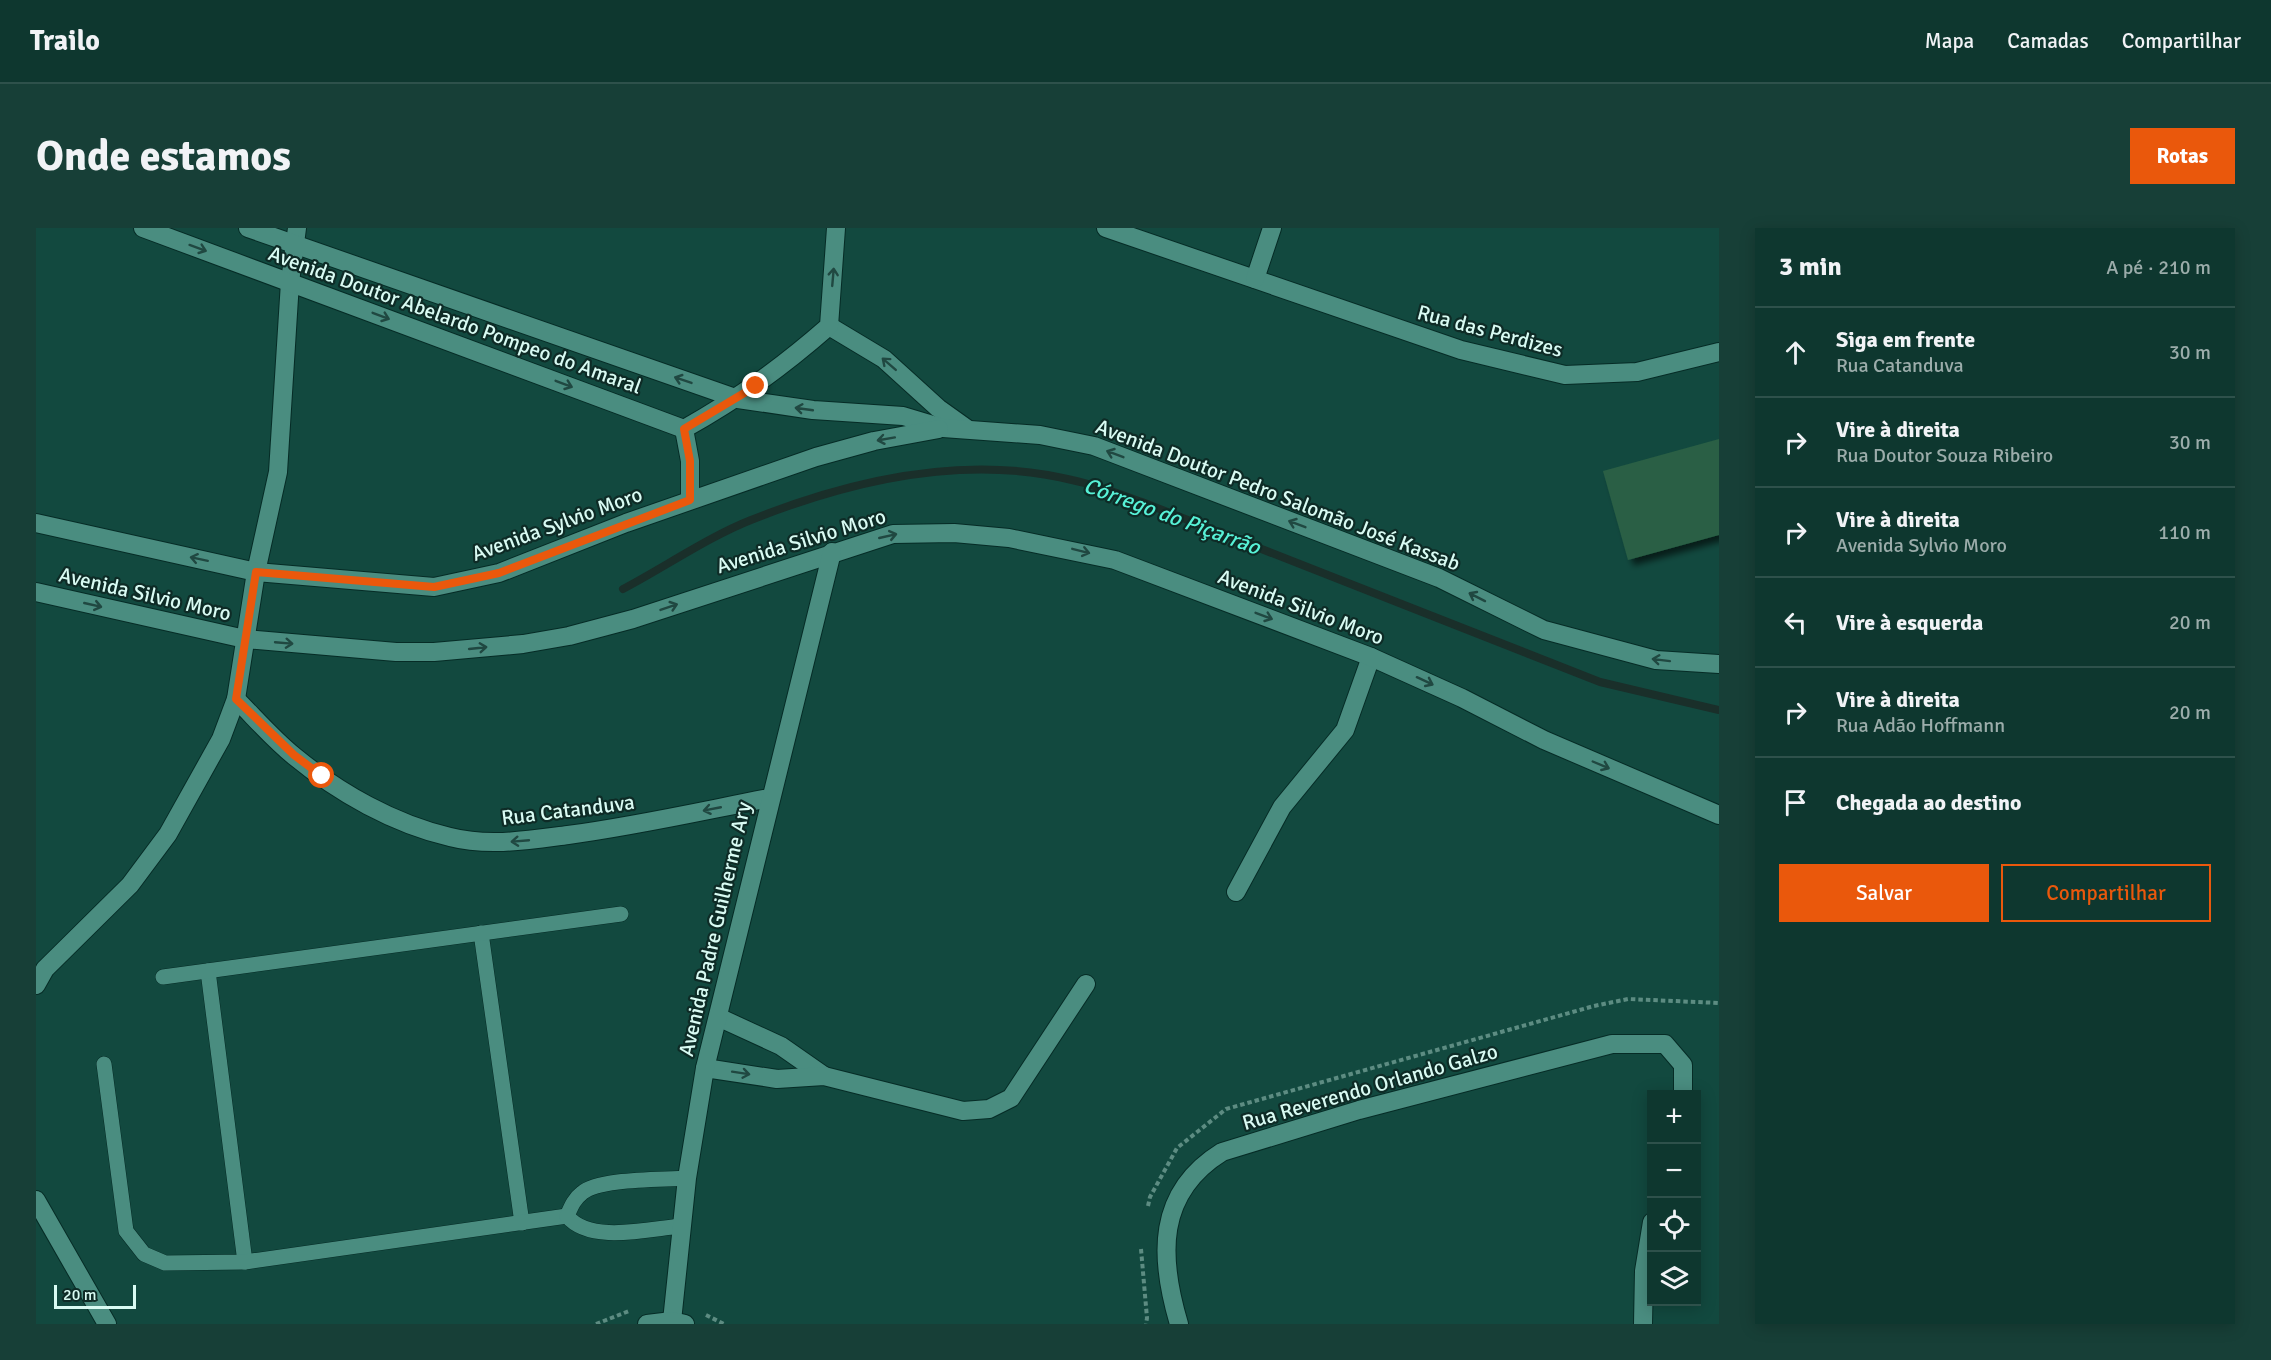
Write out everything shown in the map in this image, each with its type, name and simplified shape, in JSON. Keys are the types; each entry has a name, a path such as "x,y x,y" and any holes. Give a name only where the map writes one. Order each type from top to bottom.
{"street":[{"name":"Avenida Doutor Abelardo Pompeo do Amaral","path":"143,228 684,429"},
{"name":"Avenida Doutor Abelardo Pompeo do Amaral","path":"248,228 296,237 738,399"},
{"path":"690,500 690,461 684,429 738,399 774,373 829,327 836,228"},
{"name":"Rua das Perdizes","path":"1106,228 1461,350 1565,375 1637,372 1719,352"},
{"path":"1255,279 1272,228"},
{"path":"36,985 45,969 130,885 168,834 221,739 236,699 256,572 278,472 290,282 296,237"},
{"path":"829,327 884,359 938,408 966,428"},
{"name":"Avenida Doutor Pedro Salomão José Kassab","path":"738,399 813,410 903,416 943,428 1040,435 1094,446 1439,578 1544,630 1656,660 1719,664"},
{"name":"Avenida Sylvio Moro","path":"36,523 256,572 434,587 499,573 690,500 816,457 874,441 943,428"},
{"name":"Avenida Silvio Moro","path":"36,592 245,639 396,652 434,652 523,644 633,619 832,552 893,534 934,533 1009,538 1062,547 1115,560 1371,657 1462,698 1544,740 1719,815"},
{"name":"Avenida Padre Guilherme Ary","path":"678,1323 681,1226 705,1068 769,798 832,552"},
{"path":"1236,892 1282,807 1345,730 1371,657"},
{"name":"Rua Catanduva","path":"236,699 294,755 336,786 402,822 451,838 483,842 518,842 609,830 769,798"},
{"path":"705,1068 777,1079 824,1076 963,1111 989,1110 1011,1098 1086,984"},
{"path":"718,1017 781,1046 824,1076"},
{"name":"Rua Reverendo Orlando Galzo","path":"1179,1324 1164,1244 1176,1198 1202,1165 1222,1152 1359,1110 1612,1044 1665,1044 1683,1065 1683,1090"},
{"path":"36,1200 107,1324"},
{"path":"1643,1324 1644,1271 1647,1252"},
{"path":"647,1324 678,1323"}],"lane":[{"path":"163,977 621,914"},
{"path":"481,933 522,1222"},
{"path":"208,971 245,1262"},
{"path":"104,1064 126,1231 144,1254 165,1263 245,1262 567,1216"},
{"path":"567,1216 573,1202 583,1191 599,1185 687,1178"},
{"path":"567,1216 575,1226 588,1231 604,1233 681,1226"}],"path":[{"path":"1146,1324 1147,1318"}],"building":[{"path":"1719,439 1719,535 1628,560 1603,471"}],"waterway":[{"name":"Córrego do Piçarrão","path":"623,589 735,527 828,493 909,475 991,470 1032,473 1081,482 1142,502 1600,682 1719,710"}],"route":[{"path":"322,776 294,755 236,699 256,572 434,587 499,573 541,558 584,539 690,500 690,461 684,429 738,399 756,386"}]}
